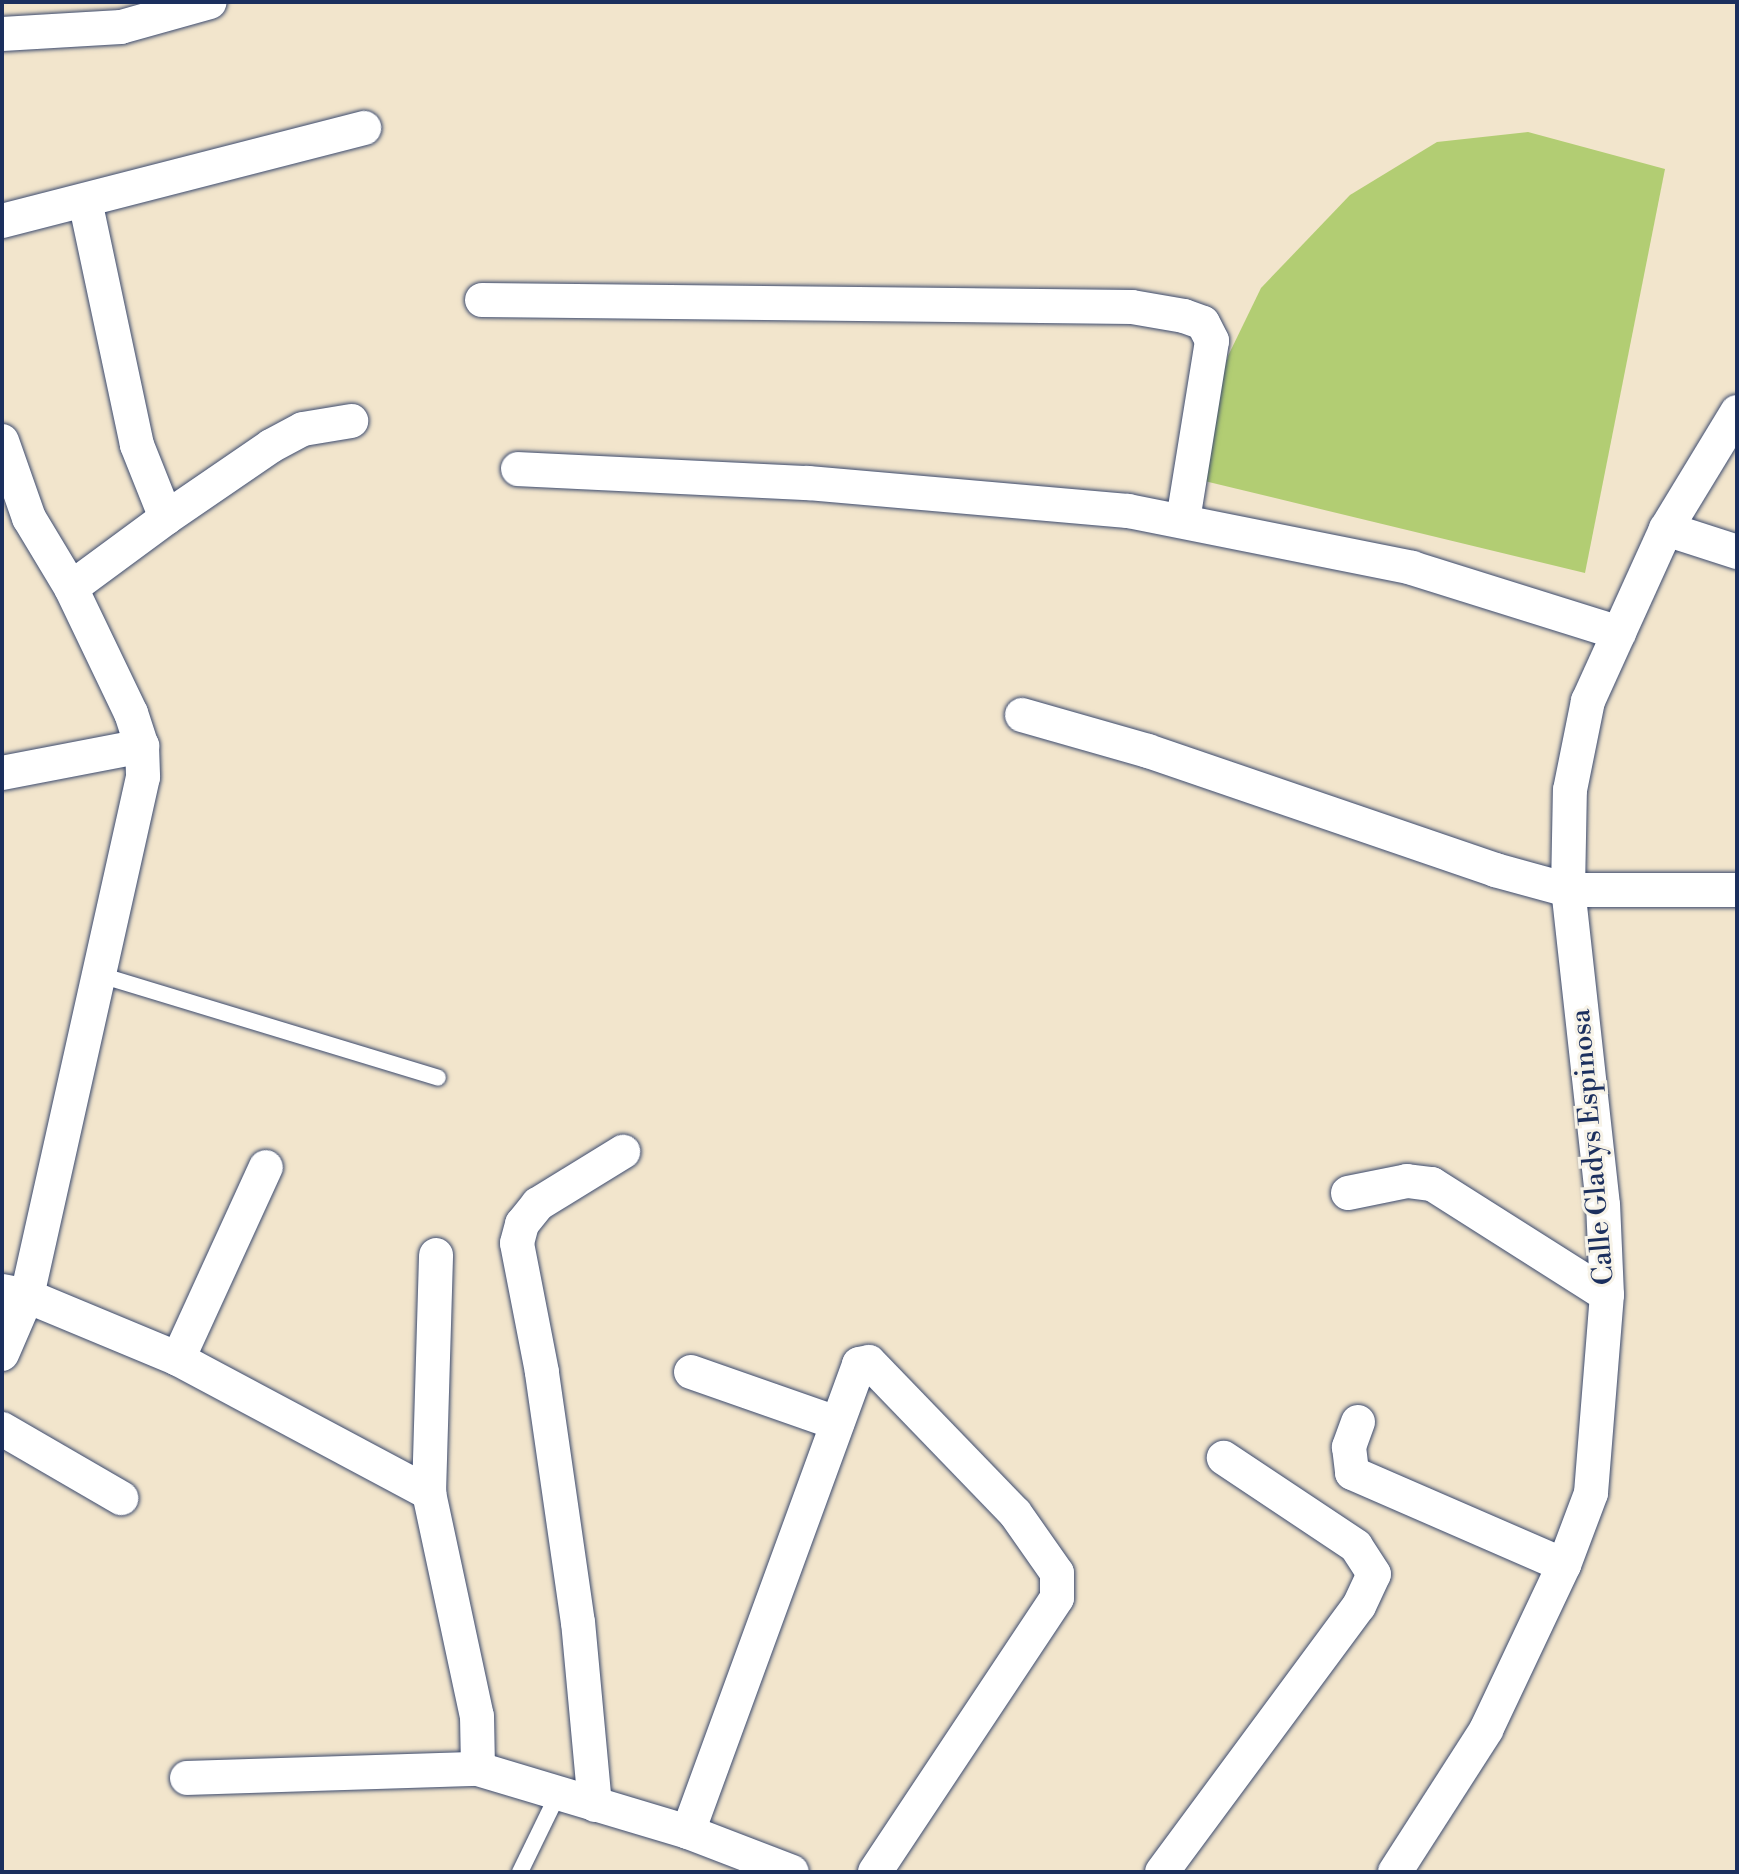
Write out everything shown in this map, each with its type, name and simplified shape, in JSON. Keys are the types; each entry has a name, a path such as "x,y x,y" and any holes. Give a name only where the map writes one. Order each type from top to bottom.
{"street":[{"path":"2,34 121,27 210,2"},
{"path":"2,221 364,128"},
{"path":"85,201 137,445 166,518"},
{"path":"482,300 1132,307 1184,316 1203,323 1212,341 1183,521"},
{"name":"Calle Gladys Espinosa","path":"1395,1872 1486,1730 1564,1565 1591,1493 1607,1295 1603,1205 1568,890 1570,790 1588,701 1666,529 1737,412"},
{"path":"71,588 271,446 303,429 351,421"},
{"path":"2,441 15,521 71,588 131,713 142,746 143,777 100,975 15,1294 2,1354"},
{"path":"518,469 808,483 1128,511 1412,568 1619,633"},
{"path":"1666,529 1737,552"},
{"path":"1022,715 1148,751 1495,870 1568,890 1737,890"},
{"path":"2,773 142,746"},
{"path":"595,1805 578,1623 542,1372 517,1243 522,1224 538,1204 623,1152"},
{"path":"178,1359 266,1167"},
{"path":"1348,1193 1407,1181 1432,1184 1607,1295"},
{"path":"436,1255 429,1493 477,1716 478,1769"},
{"path":"15,1294 178,1359 429,1493"},
{"path":"688,1832 859,1364 869,1362 881,1369 1015,1513 1057,1573 1057,1598 875,1872"},
{"path":"691,1372 837,1423"},
{"path":"1358,1422 1349,1447 1352,1473 1564,1565"},
{"path":"2,1429 121,1498"},
{"path":"1162,1872 1359,1606 1374,1574 1356,1546 1224,1458"},
{"path":"187,1778 478,1769 688,1832 792,1872"}],"lane":[{"path":"100,975 438,1078"},
{"path":"520,1872 558,1794"}],"green space":[{"path":"1528,132 1665,169 1585,573 1192,478 1228,356 1261,288 1350,195 1437,142"}]}
